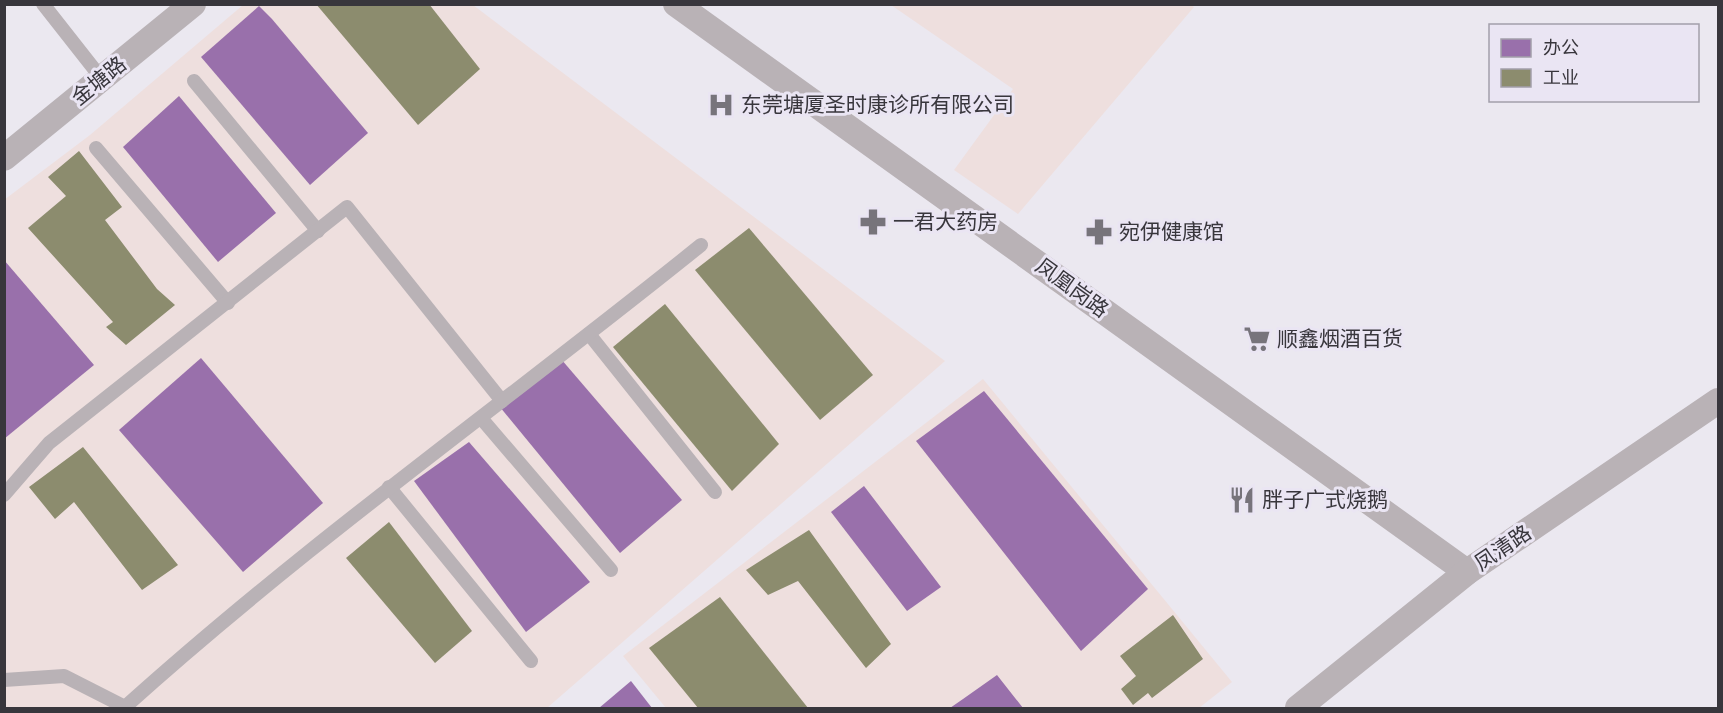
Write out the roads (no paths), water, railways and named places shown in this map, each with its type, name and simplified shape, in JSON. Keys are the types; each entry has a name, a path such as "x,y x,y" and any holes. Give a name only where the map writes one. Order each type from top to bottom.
{"street":[{"name":"金塘路","path":"4,158 193,4"},
{"name":"凤凰岗路","path":"676,4 1467,572"},
{"name":"凤清路","path":"1298,708 1467,572 1719,401"}],"lane":[{"path":"43,4 102,79"},
{"path":"194,81 318,231"},
{"path":"96,148 228,303"},
{"path":"4,495 49,443 347,207 502,401"},
{"path":"4,680 64,676 125,707 193,646 389,487 701,245"},
{"path":"589,334 715,492"},
{"path":"481,417 611,570"},
{"path":"389,487 531,661"}],"place":[{"name":"东莞塘厦圣时康诊所有限公司","path":"721,105"},
{"name":"一君大药房","path":"873,222"},
{"name":"宛伊健康馆","path":"1099,232"},
{"name":"顺鑫烟酒百货","path":"1257,339"},
{"name":"胖子广式烧鹅","path":"1242,500"}]}
